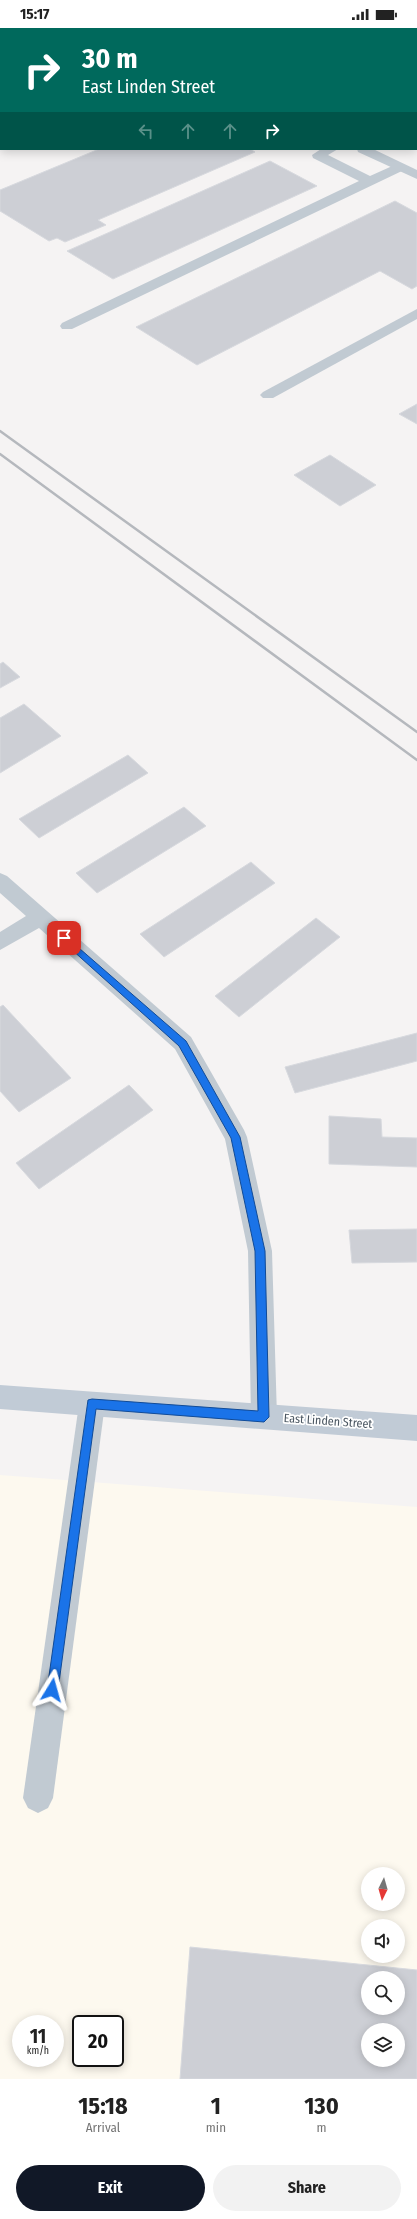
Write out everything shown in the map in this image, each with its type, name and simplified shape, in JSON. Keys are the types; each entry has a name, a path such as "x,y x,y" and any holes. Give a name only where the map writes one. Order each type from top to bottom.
{"main road":[{"name":"East Linden Street","path":"0,1398 417,1428"}],"street":[{"path":"330,150 318,155 369,181"},
{"path":"365,150 417,175"},
{"path":"66,326 399,167"},
{"path":"268,395 417,313"},
{"path":"0,882 183,1043 236,1137 260,1251 264,1417"},
{"path":"0,942 41,917"},
{"path":"38,1798 92,1404"}],"shaded area":[{"path":"0,1475 417,1507 417,2079 0,2079"}],"building":[{"path":"97,150 252,150 255,152 98,220 106,225 65,242 57,238 49,241 0,211 0,190"},
{"path":"270,161 317,186 113,279 67,251"},
{"path":"395,201 417,213 417,286 412,289 380,271 197,365 136,327"},
{"path":"417,404 417,424 399,414"},
{"path":"330,455 376,485 340,506 294,475"},
{"path":"3,662 20,677 0,688 0,664"},
{"path":"24,704 61,736 0,773 0,718"},
{"path":"128,755 148,773 39,838 19,819"},
{"path":"184,807 206,826 97,893 76,873"},
{"path":"251,862 275,883 164,957 140,934"},
{"path":"316,918 340,937 239,1017 215,996"},
{"path":"3,1005 71,1078 19,1112 0,1091 0,1007"},
{"path":"417,1033 417,1061 295,1093 285,1067"},
{"path":"129,1085 153,1110 39,1189 16,1163"},
{"path":"329,1116 381,1119 382,1137 417,1138 417,1167 329,1164"},
{"path":"417,1229 417,1262 352,1263 349,1230"},
{"path":"190,1947 417,1970 417,2079 180,2079"}],"railway":[{"path":"0,431 417,732"},
{"path":"0,454 417,760"}],"route":[{"path":"52,1690 92,1404 264,1417 260,1251 236,1137 183,1043 64,938"}]}
